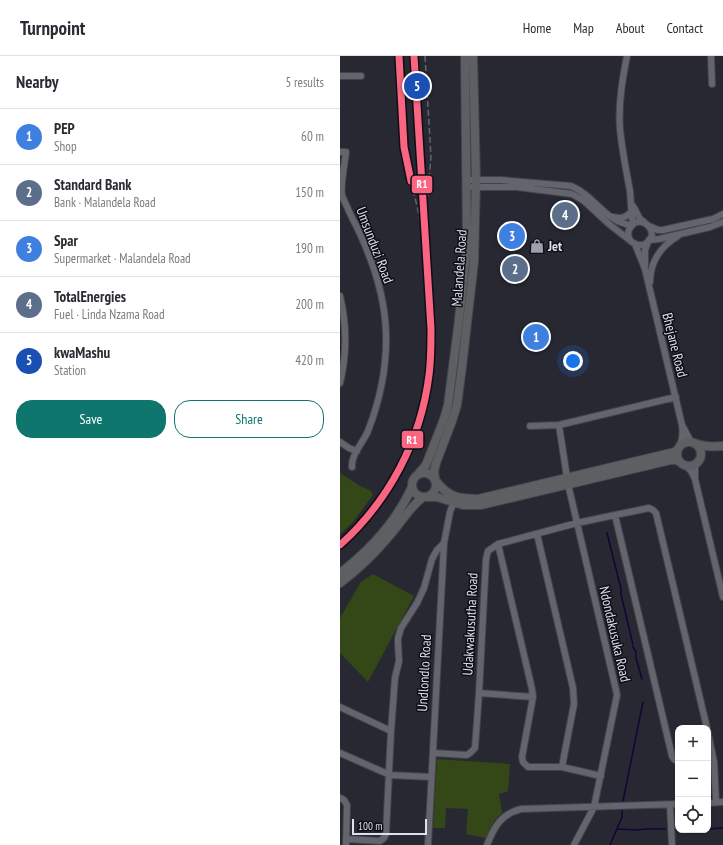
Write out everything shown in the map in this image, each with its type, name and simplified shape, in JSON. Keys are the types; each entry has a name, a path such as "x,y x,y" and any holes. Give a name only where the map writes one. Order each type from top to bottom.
{"main road":[{"name":"Malandela Road","path":"419,474 426,465 444,420 448,404 466,256 465,56"},
{"name":"Malandela Road","path":"435,479 434,471 436,463 452,421 456,404 462,367 474,262 475,183 473,56"},
{"path":"567,481 675,452 685,442 710,447 723,446"},
{"path":"693,443 700,450 698,461"},
{"path":"412,488 415,493 425,497 455,500 478,499 671,460 676,460 690,465 698,461 708,452 723,446"},
{"path":"679,448 677,454 682,463"},
{"path":"340,573 383,534 401,509 412,488 416,475 428,473 455,500"},
{"path":"340,583 372,555 413,506 435,491 437,486 435,479"}],"street":[{"path":"627,56 621,93 620,128 632,211 632,225 628,233 633,242"},
{"path":"711,56 712,84"},
{"path":"340,76 361,76"},
{"name":"Umsunduzi Road","path":"340,152 346,152 342,196 376,274 380,286 386,320 387,347 379,396 367,433 357,450 352,462 352,467"},
{"path":"466,183 517,187 572,194 592,205 617,221 632,225 637,222 647,224 652,233 651,238 643,245 633,242 617,231 592,205 582,191 571,186 500,180 475,183"},
{"path":"545,191 546,184"},
{"path":"631,201 640,219 658,230 713,219 723,214"},
{"path":"609,216 622,218 632,211"},
{"path":"648,241 723,222"},
{"path":"650,291 650,278 653,262 670,242 687,232"},
{"name":"Bhejane Road","path":"648,241 645,250 645,269 682,426 682,438 679,448"},
{"name":"Bhejane Road","path":"633,242 638,250 641,262 645,269"},
{"path":"340,296 344,317 346,350 340,383"},
{"path":"530,426 559,425 676,397"},
{"name":"Ndondakusuka Road","path":"559,425 567,481 616,690 616,701 594,807 574,845"},
{"name":"Bhejane Road","path":"682,426 693,443"},
{"path":"340,442 349,448 357,450"},
{"path":"698,461 695,467 695,479 723,598"},
{"path":"682,463 691,471 695,479"},
{"name":"Undlondlo Road","path":"428,845 444,543 450,512 455,500"},
{"path":"601,776 562,767 528,767 523,762 522,757 533,697 498,544 577,523 649,508 654,510 656,513 706,725"},
{"path":"615,515 672,756 677,761"},
{"path":"537,534 573,688 574,704 562,767"},
{"path":"340,798 344,800 347,805 346,842 380,840 384,838 386,834 395,678 399,661 398,643 401,628 421,595 432,559 437,550 444,543"},
{"name":"Udakwakusutha Road","path":"433,753 466,755 475,748 486,559 488,551 498,544"},
{"path":"429,570 443,571"},
{"path":"479,693 533,697"},
{"path":"340,706 391,731"},
{"path":"340,752 390,775 431,777"},
{"path":"711,762 720,802"},
{"path":"487,845 499,821 515,810 675,804"},
{"path":"670,805 672,845"}],"green space":[{"path":"340,473 360,486 370,490 373,495 353,522 340,534"},
{"path":"373,574 414,596 368,682 340,653 340,618 361,582"},
{"path":"437,759 510,764 508,791 499,794 502,813 494,821 486,838 466,834 468,809 446,808 445,828 433,828"}],"waterway":[{"path":"607,533 633,645"},
{"path":"633,647 636,652 636,658 642,679"},
{"path":"623,801 643,702"},
{"path":"610,845 622,817 622,810"},
{"path":"711,829 723,828"},
{"path":"618,829 665,829"}],"railway":[{"path":"399,56 404,147 420,219"},
{"path":"340,545 358,528 373,509 388,489 400,468 419,423 429,375 431,358 431,329 414,56"},
{"path":"425,56 431,157 427,203"}],"transit line":[{"name":"R1","path":"399,56 404,147 411,181"},
{"name":"R1","path":"340,545 358,528 373,509 388,489 400,468 419,423 429,375 431,358 431,329 414,56"}],"place":[{"name":"kwaMashu","path":"417,86"},
{"name":"TotalEnergies","path":"565,215"},
{"name":"Spar","path":"512,236"},
{"name":"Jet","path":"537,246"},
{"name":"Standard Bank","path":"515,269"},
{"name":"PEP","path":"536,337"}]}
